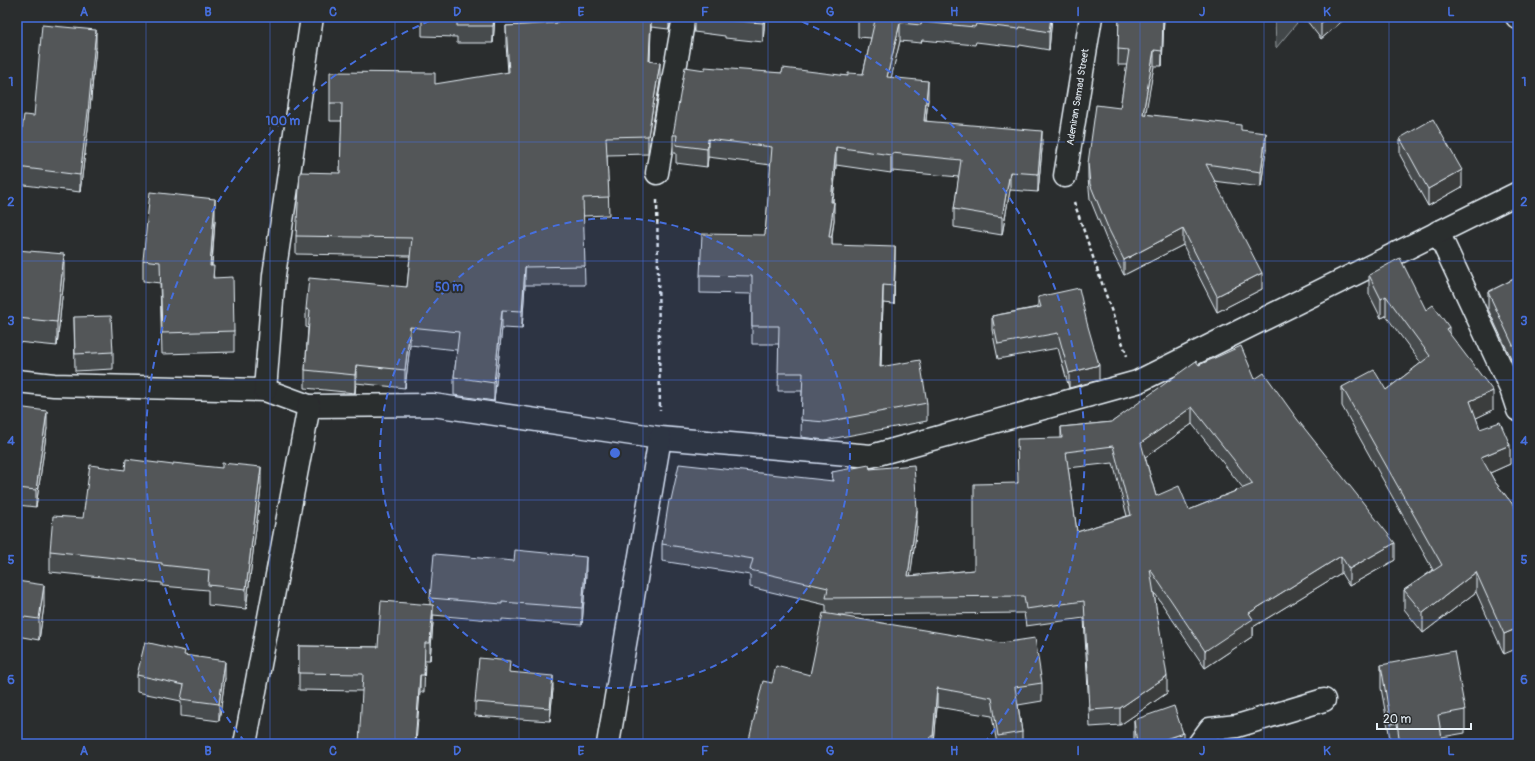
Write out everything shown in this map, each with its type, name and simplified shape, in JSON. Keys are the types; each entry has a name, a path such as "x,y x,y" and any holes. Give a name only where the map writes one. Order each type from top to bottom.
{"street":[{"path":"265,390 274,275 312,17"},
{"path":"657,173 684,17"},
{"name":"Adeniran Samad Street","path":"1065,176 1091,17"},
{"path":"17,380 54,385 265,390 309,406 432,405 660,438 871,456 1137,382 1518,193"},
{"path":"1438,232 1511,389 1518,410"},
{"path":"245,744 309,406"},
{"path":"608,744 660,438"},
{"path":"1199,744 1210,728 1237,726 1324,700"}],"path":[{"path":"657,173 660,438"},
{"path":"1065,176 1137,382"}],"shaded area":[{"path":"1275,17 1302,17 1276,48"}],"building":[{"path":"422,17 494,17 493,26 457,26 457,20 422,19"},
{"path":"557,17 651,17 649,61 660,63 648,136 606,137 609,197 583,198 585,266 525,267 522,311 502,310 494,383 454,377 459,332 410,327 405,370 356,365 355,375 305,370 310,310 306,309 309,278 407,287 412,238 296,236 300,172 340,173 342,103 330,103 330,72 435,73 435,84 509,72 506,26 557,23"},
{"path":"725,17 764,17 763,23 725,20"},
{"path":"858,17 1051,17 1049,32 1020,27 1019,29 976,24 975,27 922,22 921,25 900,23 887,77 928,81 924,121 1042,131 1038,174 1010,172 1002,217 954,209 961,160 892,153 891,155 836,147 831,202 834,202 829,237 832,237 832,245 895,247 894,286 883,285 880,367 920,360 927,403 825,422 801,420 803,373 778,373 779,326 752,326 752,276 700,275 702,234 765,235 772,147 708,139 707,149 676,145 677,135 673,135 685,67 705,70 705,67 782,73 783,68 848,76 848,73 863,74 875,20 858,19"},
{"path":"1119,17 1163,17 1162,51 1154,50 1143,114 1241,125 1241,130 1266,133 1261,172 1206,164 1262,273 1217,296 1183,229 1124,260 1109,230 1090,184 1088,163 1096,105 1120,108 1129,50 1118,49"},
{"path":"1316,17 1329,17 1321,23"},
{"path":"42,25 96,30 80,175 17,167 24,115 34,116"},
{"path":"1433,119 1462,170 1428,189 1400,138"},
{"path":"150,192 215,199 210,266 214,266 213,278 233,277 234,331 162,333 160,262 143,260"},
{"path":"1518,208 1518,215 1515,209"},
{"path":"17,250 64,254 57,322 17,318"},
{"path":"1400,258 1426,310 1433,305 1449,327 1446,329 1493,391 1470,401 1480,429 1500,422 1510,445 1481,457 1495,482 1518,511 1518,628 1504,634 1476,572 1423,613 1404,590 1442,565 1342,387 1374,370 1386,390 1430,356 1386,296 1381,299 1369,275"},
{"path":"1518,277 1518,356 1488,292"},
{"path":"1079,288 1099,365 1069,373 1058,333 998,344 992,316 1041,307 1038,297"},
{"path":"111,316 113,352 75,354 74,317"},
{"path":"1241,346 1255,379 1264,373 1297,419 1395,543 1349,569 1341,556 1249,613 1253,619 1205,651 1150,569 1167,676 1120,708 1090,710 1084,601 1026,609 1024,596 826,598 828,588 750,570 753,559 662,544 669,500 671,500 679,464 833,481 832,472 869,465 870,469 914,465 917,510 908,576 974,570 974,484 1018,483 1017,439 1062,438 1061,427 1112,422 1196,361 1199,365","holes":["1192,407 1253,484 1189,510 1179,486 1156,496 1141,443","1113,446 1131,515 1077,532 1066,452"]},
{"path":"17,407 47,411 36,490 17,488"},
{"path":"126,459 173,465 173,463 222,468 222,463 261,467 246,589 208,585 209,570 162,565 162,563 50,551 53,516 83,518 90,465 125,470"},
{"path":"515,550 586,557 582,608 502,602 502,604 430,598 434,554 514,561"},
{"path":"17,581 44,585 39,619 17,616"},
{"path":"381,601 433,605 430,643 425,643 424,675 420,675 415,744 359,744 363,674 299,673 299,646 378,647"},
{"path":"823,613 1001,643 1035,638 1042,683 1015,687 1022,732 998,736 992,698 937,688 933,736 931,736 930,744 748,744 763,681 772,683 776,666 810,675"},
{"path":"145,642 185,651 184,655 225,661 219,704 181,699 184,685 137,675"},
{"path":"1454,651 1465,710 1438,715 1443,744 1400,744 1397,723 1391,724 1381,665"},
{"path":"479,658 510,661 509,672 553,676 550,708 475,702"},
{"path":"1174,706 1183,733 1151,744 1137,744 1134,720"}]}
